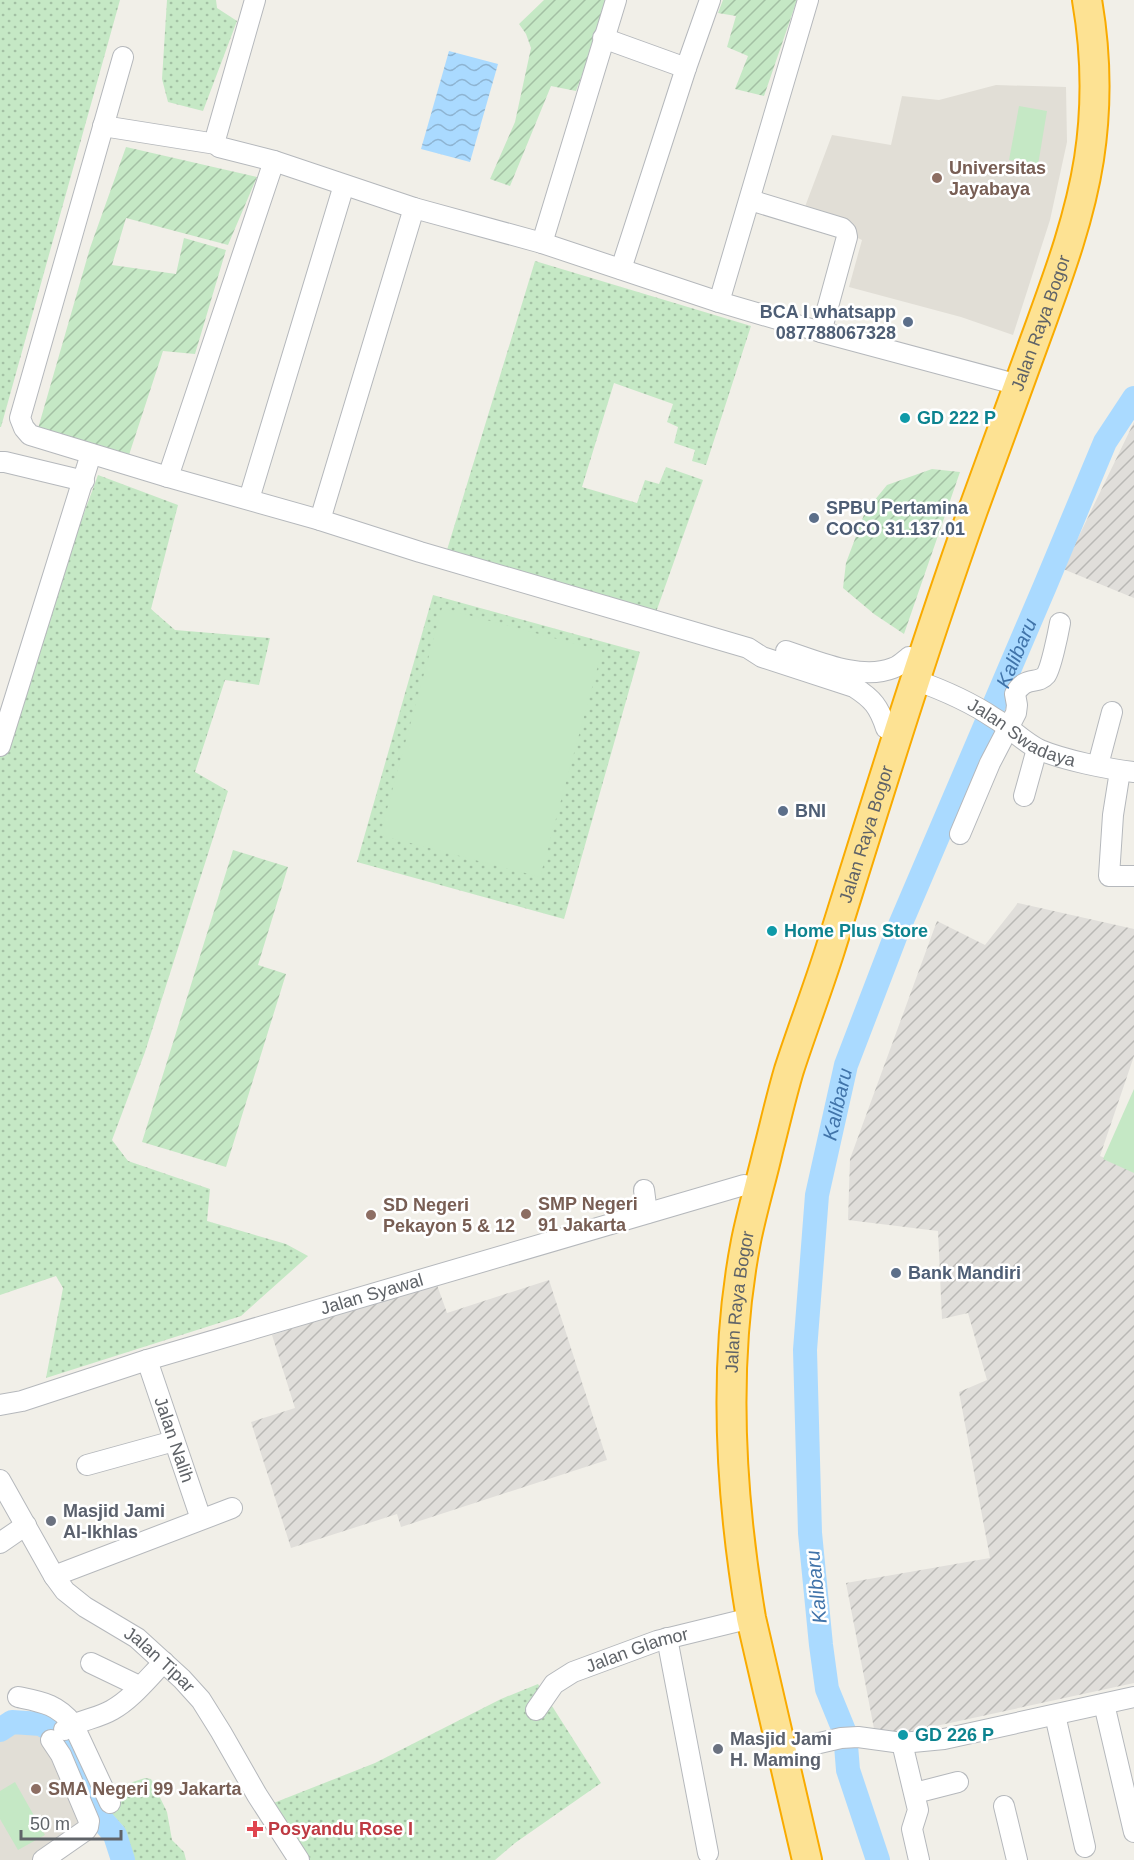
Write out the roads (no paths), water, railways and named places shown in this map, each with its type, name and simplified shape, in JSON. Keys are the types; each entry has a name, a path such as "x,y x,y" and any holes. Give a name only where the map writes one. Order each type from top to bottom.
{"highway":[{"name":"Jalan Raya Bogor","path":"1069,0 1076,53 1086,81"},
{"name":"Jalan Raya Bogor","path":"792,1860 726,1538 718,1415 723,1302 744,1185 772,1068 1012,383 1064,196 1093,46 1087,0"},
{"name":"Jalan Raya Bogor","path":"807,1860 781,1752 744,1619 744,1568 736,1498 731,1409 733,1340 746,1242 789,1072 830,951 892,730"}],"street":[{"path":"216,144 217,132 255,0"},
{"path":"542,243 616,0"},
{"path":"621,269 710,0"},
{"path":"719,302 808,0"},
{"path":"603,38 686,68"},
{"path":"123,57 20,418 30,435 748,648 766,647 785,651 856,680 880,710 892,730"},
{"path":"104,126 216,144 219,147 274,161 414,208 542,243 719,302 1012,383"},
{"path":"168,477 274,161"},
{"path":"249,499 344,185"},
{"path":"750,200 842,228 846,232 847,237 821,332"},
{"path":"320,520 414,208"},
{"path":"0,746 92,454"},
{"path":"0,462 84,481"},
{"path":"960,834 990,763 1002,723 1016,713 1017,689 1026,682 1040,679 1047,674 1060,623"},
{"path":"856,680 894,668 916,657"},
{"name":"Jalan Swadaya","path":"916,657 968,701 1037,748 1057,756 1127,772"},
{"path":"1098,765 1112,712"},
{"path":"1024,796 1037,748"},
{"path":"1127,772 1113,815 1109,876 1134,876"},
{"name":"Jalan Syawal","path":"0,1405 22,1401 147,1360 744,1185"},
{"path":"644,1190 647,1213"},
{"name":"Jalan Nalih","path":"147,1360 201,1520"},
{"path":"87,1465 174,1441"},
{"name":"Jalan Tipar","path":"0,1479 54,1576 66,1591 85,1607 137,1638 182,1679 201,1701 257,1796 299,1860"},
{"path":"54,1576 232,1508"},
{"path":"0,1543 26,1525"},
{"name":"Jalan Glamor","path":"536,1710 549,1690 566,1676 668,1638 744,1619"},
{"path":"668,1638 708,1853"},
{"path":"59,1734 115,1708 164,1662"},
{"path":"91,1663 140,1686"},
{"path":"18,1697 52,1705 62,1712 59,1734 61,1755 89,1821 86,1830 42,1860"},
{"path":"781,1752 849,1738 902,1743 944,1739 1134,1697"},
{"path":"1104,1704 1134,1832"},
{"path":"1055,1715 1085,1846"},
{"path":"59,1734 110,1803"},
{"path":"902,1743 918,1810 912,1829 919,1860"},
{"path":"915,1793 958,1782"},
{"path":"1004,1806 1017,1860"}],"water":[{"path":"449,51 498,64 470,162 421,149"}],"waterway":[{"name":"Kalibaru","path":"878,1860 848,1770 845,1733 827,1689 810,1533 805,1350 817,1195 846,1065 897,932 1105,442 1134,398"},
{"path":"0,1730 12,1722 41,1724 60,1735 75,1756 93,1810 115,1835 123,1860"}],"place":[{"name":"Universitas Jayabaya","path":"937,178"},
{"name":"BCA I whatsapp 087788067328","path":"908,322"},
{"name":"GD 222 P","path":"905,418"},
{"name":"SPBU Pertamina COCO 31.137.01","path":"814,518"},
{"name":"BNI","path":"783,811"},
{"name":"Home Plus Store","path":"772,931"},
{"name":"SMP Negeri 91 Jakarta","path":"526,1214"},
{"name":"SD Negeri Pekayon 5 & 12","path":"371,1215"},
{"name":"Bank Mandiri","path":"896,1273"},
{"name":"Masjid Jami Al-Ikhlas","path":"51,1521"},
{"name":"GD 226 P","path":"903,1735"},
{"name":"Masjid Jami H. Maming","path":"718,1749"},
{"name":"SMA Negeri 99 Jakarta","path":"36,1789"},
{"name":"Posyandu Rose I","path":"255,1829"}]}
